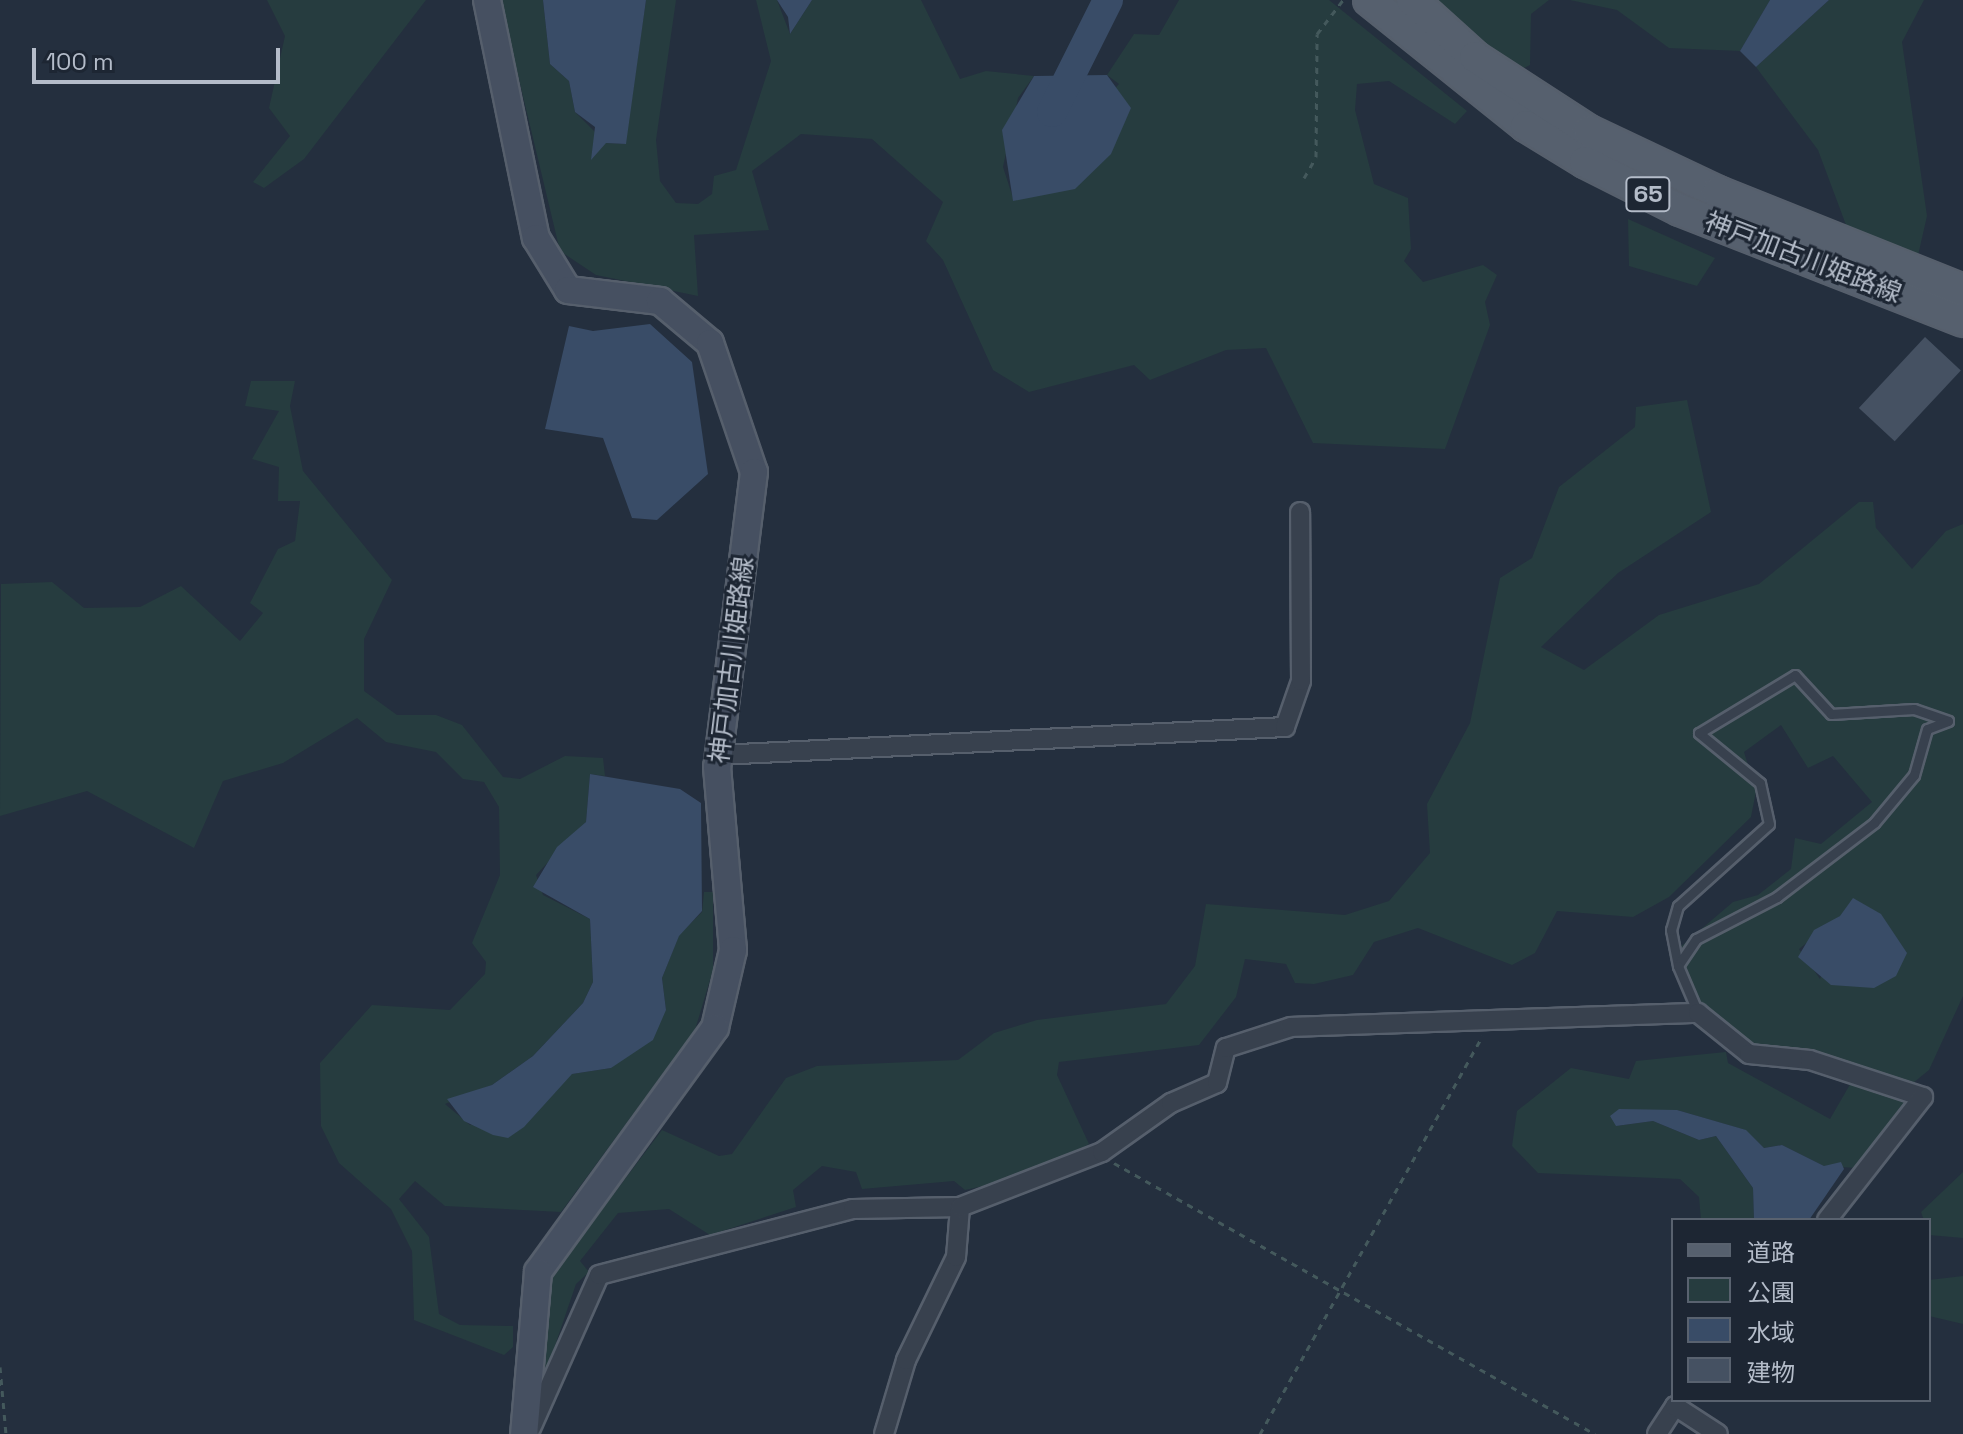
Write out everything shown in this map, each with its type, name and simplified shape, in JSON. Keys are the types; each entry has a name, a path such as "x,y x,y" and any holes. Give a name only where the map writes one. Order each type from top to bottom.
{"main road":[{"name":"神戸加古川姫路線","path":"1369,0 1448,68 1585,162 1680,210 1963,321"},
{"name":"神戸加古川姫路線","path":"1412,0 1475,57 1589,131 1718,192 1963,290"}],"street":[{"name":"神戸加古川姫路線","path":"487,0 536,238 568,290 660,301 710,343 754,472 719,755 733,950 715,1028 538,1272 527,1434"},
{"path":"719,755 1285,727 1301,681 1300,512"},
{"path":"527,1434 599,1275 853,1209 960,1207 1102,1152 1171,1103 1217,1083 1226,1048 1291,1027 1488,1023 1698,1013 1749,1054 1810,1060 1923,1097 1829,1218"},
{"path":"884,1434 906,1360 956,1257 960,1207"},
{"path":"1657,1434 1677,1403 1718,1434"}],"lane":[{"path":"1678,966 1696,939 1777,897 1874,823 1914,775 1927,729 1948,721 1914,709 1831,714 1795,675 1699,733 1760,783 1769,824 1678,906 1671,930 1678,966 1698,1013"}],"path":[{"path":"1304,178 1316,157 1317,34 1343,0"},
{"path":"1260,1434 1488,1023"},
{"path":"1102,1152 1595,1434"},
{"path":"0,1367 6,1434"}],"green space":[{"path":"267,0 426,0 304,159 264,188 253,182 290,136 269,108 285,36"},
{"path":"500,0 543,0 550,64 569,81 575,112 606,143 625,144 646,0 676,0 656,140 660,181 676,203 698,204 712,194 714,176 736,170 771,61 756,0 777,0 790,34 812,0 921,0 960,79 986,71 1034,76 1018,98 1003,167 1014,201 1119,84 1107,75 1134,34 1159,35 1179,0 1329,0 1467,111 1455,124 1389,81 1357,84 1355,110 1374,184 1408,198 1411,249 1404,261 1423,282 1483,265 1497,275 1485,302 1490,325 1445,449 1313,443 1266,348 1226,350 1150,380 1134,365 1029,392 993,370 943,260 926,241 943,202 872,139 801,134 752,171 769,230 694,235 698,296 596,275 560,251"},
{"path":"1433,0 1549,0 1531,14 1530,65 1518,71"},
{"path":"1570,0 1770,0 1740,51 1669,48 1617,10"},
{"path":"1829,0 1924,0 1902,42 1927,216 1917,260 1849,233 1818,150 1756,67"},
{"path":"1628,219 1715,258 1697,286 1629,266"},
{"path":"251,381 295,381 290,406 303,471 392,580 364,639 364,691 397,715 436,715 462,725 503,777 520,779 565,756 603,758 605,776 590,774 586,822 536,875 543,895 590,919 593,982 583,1003 533,1056 492,1085 445,1104 470,1125 572,1074 611,1068 666,1010 662,978 679,935 702,912 704,892 713,892 713,970 695,1030 561,1212 445,1206 415,1181 399,1199 429,1237 439,1314 460,1325 513,1326 513,1347 504,1355 414,1320 412,1251 391,1209 339,1163 321,1126 320,1063 372,1005 450,1010 485,974 486,962 472,943 500,875 499,807 484,782 463,779 436,752 386,742 357,718 283,763 223,781 194,848 87,791 0,816 1,584 52,582 84,608 140,607 181,586 240,641 263,613 250,603 278,549 295,541 300,501 278,501 279,467 252,459 279,411 245,406"},
{"path":"1687,400 1711,512 1618,573 1541,647 1584,670 1659,615 1759,584 1859,502 1873,502 1876,528 1912,569 1946,531 1963,524 1963,996 1929,1070 1913,1083 1805,1051 1754,1046 1701,1004 1686,977 1678,949 1733,902 1758,895 1791,869 1795,838 1821,844 1872,802 1833,756 1808,768 1781,725 1744,752 1756,791 1751,817 1669,897 1633,917 1557,911 1535,953 1512,965 1418,928 1374,942 1353,975 1314,984 1295,983 1286,964 1245,959 1236,997 1199,1045 1059,1062 1057,1075 1089,1144 1033,1175 965,1190 954,1181 862,1189 856,1172 822,1166 793,1190 796,1207 710,1235 669,1209 618,1213 580,1261 589,1272 576,1284 546,1372 538,1374 548,1281 662,1130 719,1156 732,1154 786,1078 817,1066 958,1060 994,1033 1037,1020 1166,1004 1195,966 1206,904 1345,915 1389,901 1430,853 1427,804 1470,723 1500,578 1532,558 1559,487 1635,427 1636,407","holes":["1840,916 1820,979 1799,949"]},
{"path":"1726,1052 1728,1063 1830,1119 1852,1081 1914,1097 1857,1168 1824,1166 1782,1145 1764,1148 1745,1130 1677,1110 1616,1126 1653,1121 1699,1140 1716,1136 1753,1188 1754,1218 1701,1218 1699,1197 1680,1179 1538,1173 1512,1146 1517,1111 1571,1068 1629,1079 1636,1061"},
{"path":"1963,1172 1963,1238 1931,1235 1931,1218 1923,1218 1921,1212"},
{"path":"1963,1276 1963,1324 1931,1316 1931,1280"}],"water":[{"path":"543,0 646,0 626,144 606,143 591,160 595,127 575,112 569,81 550,64"},
{"path":"777,0 812,0 790,34 788,17"},
{"path":"1770,0 1829,0 1756,67 1740,51"},
{"path":"1107,75 1131,108 1111,154 1075,189 1013,201 1002,130 1034,76"},
{"path":"650,324 692,362 708,474 657,520 632,518 603,438 545,429 569,326 593,331"},
{"path":"590,774 680,789 701,803 702,911 679,936 662,978 666,1010 653,1040 611,1068 572,1074 524,1127 508,1138 493,1135 464,1121 447,1099 492,1085 533,1056 583,1003 593,982 590,919 533,887 557,847 586,822"},
{"path":"1853,898 1881,914 1907,953 1896,976 1874,988 1831,985 1798,957 1814,930 1840,916"},
{"path":"1619,1109 1677,1110 1746,1130 1764,1148 1782,1145 1824,1166 1841,1162 1844,1169 1810,1218 1754,1218 1753,1188 1716,1136 1699,1140 1653,1121 1616,1126 1610,1116"}],"building":[{"path":"1925,337 1961,370 1895,441 1859,408"}],"waterway":[{"path":"1052,112 1108,0"}]}
